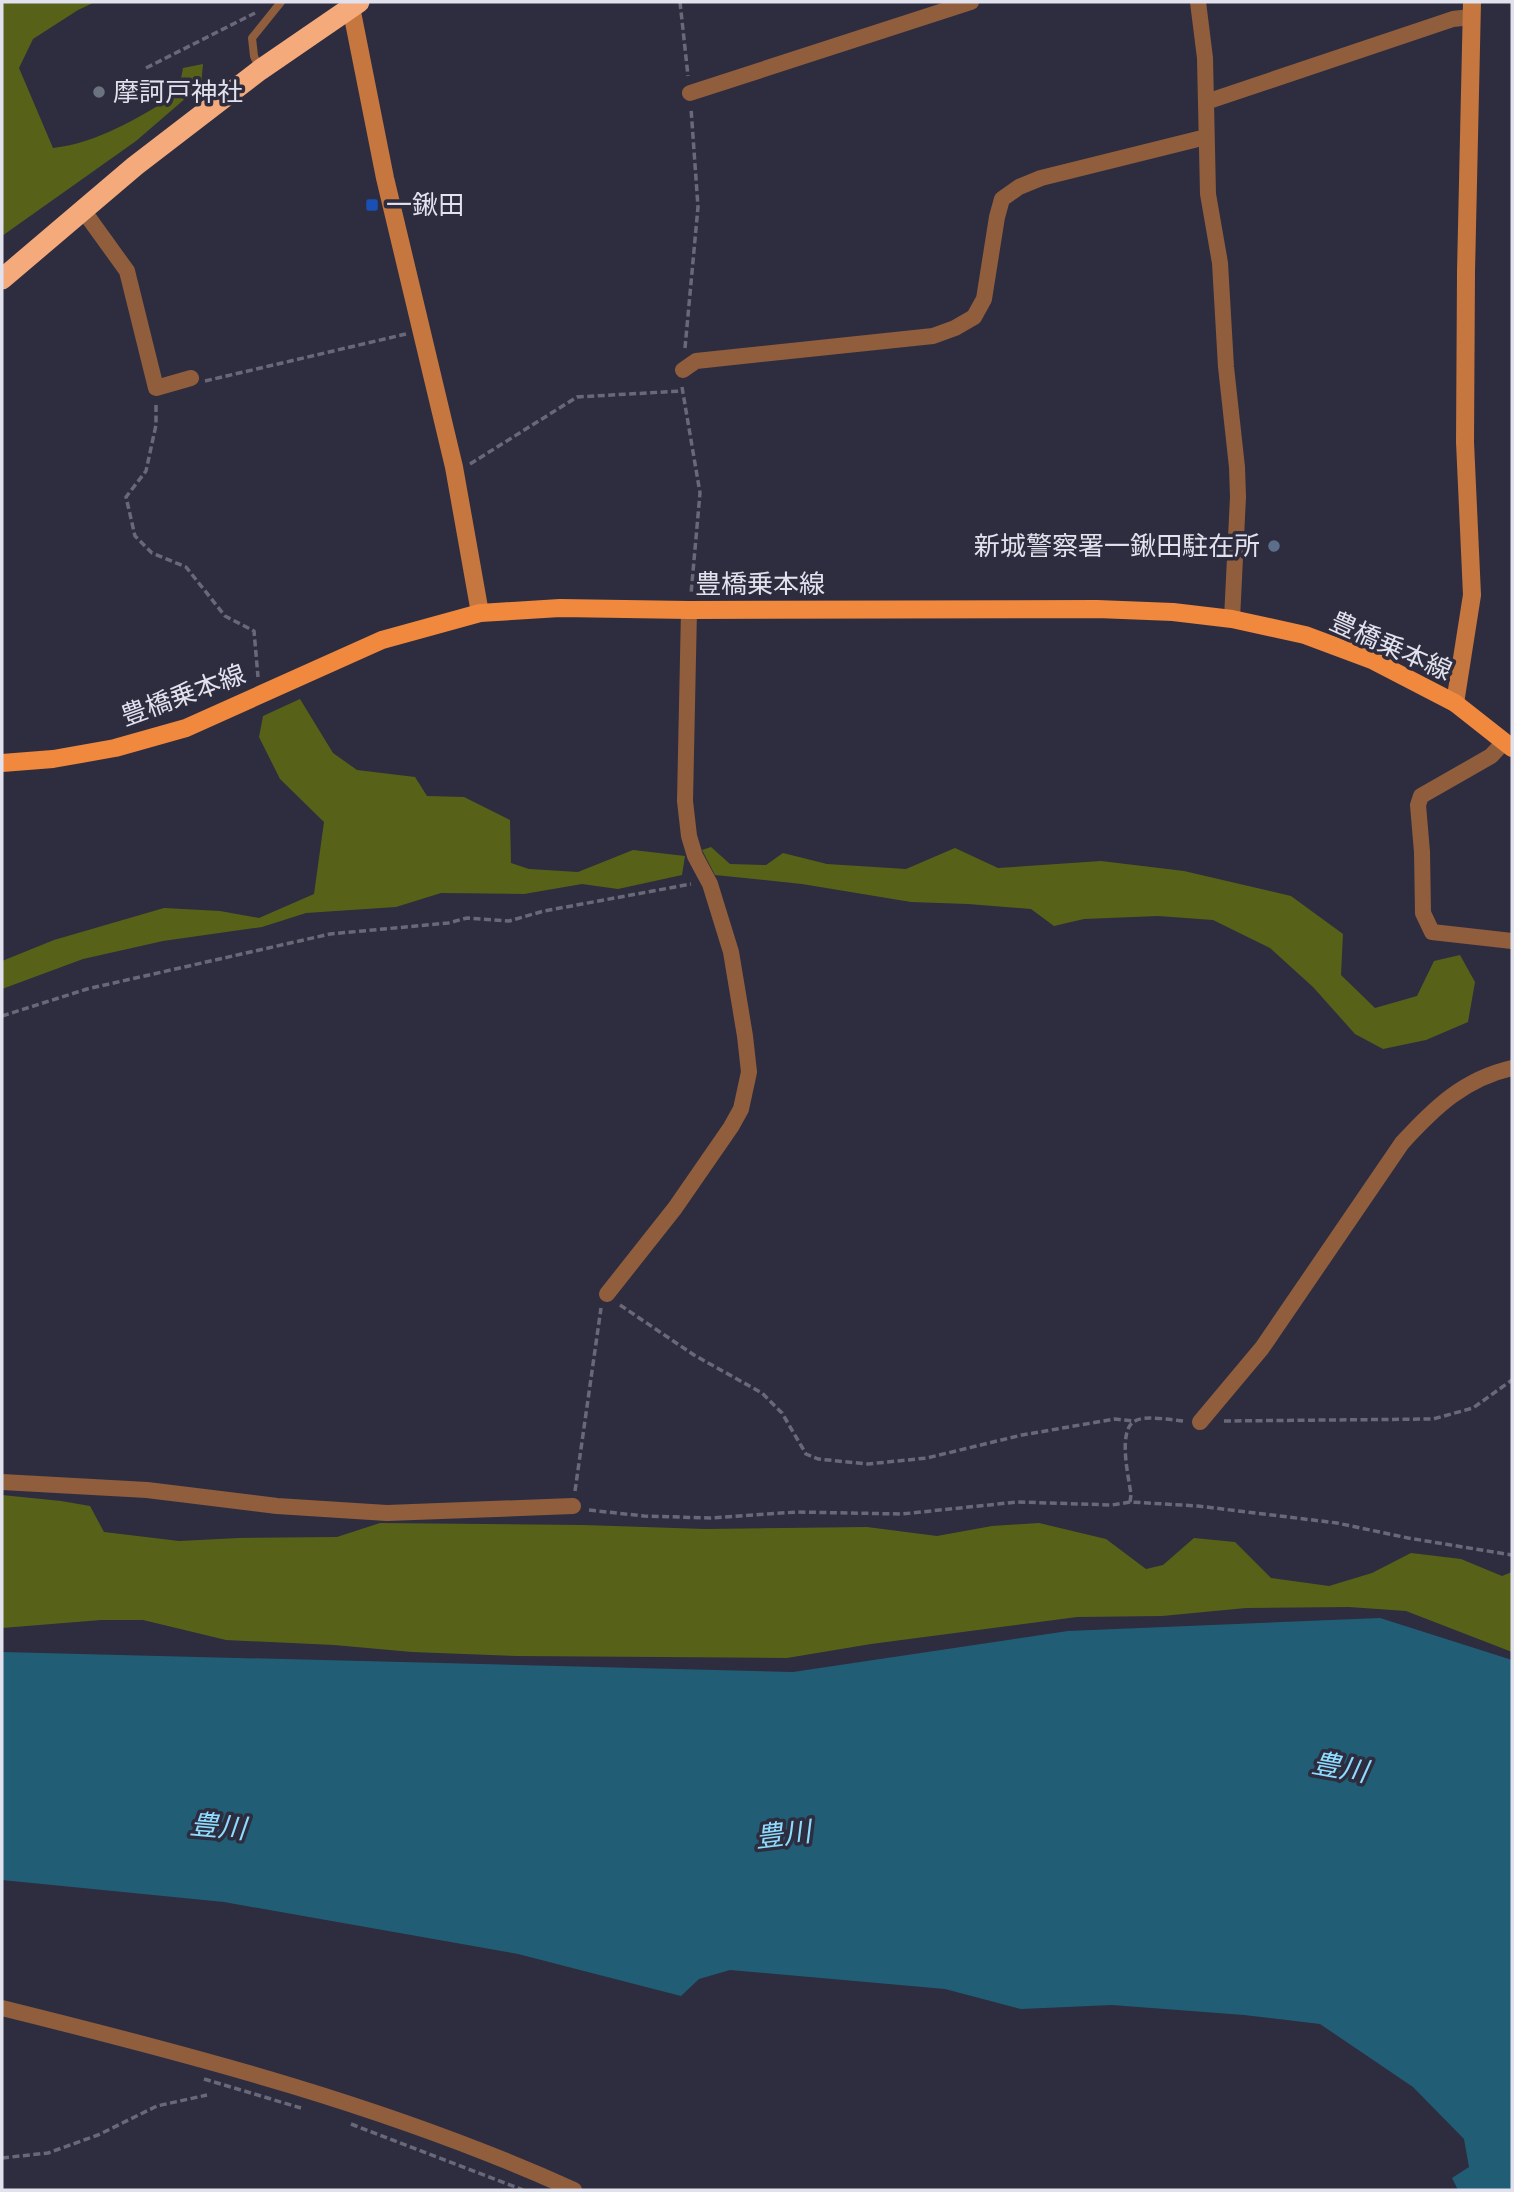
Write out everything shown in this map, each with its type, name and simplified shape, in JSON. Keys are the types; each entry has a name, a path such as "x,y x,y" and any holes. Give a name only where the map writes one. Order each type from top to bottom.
{"highway":[{"path":"2,279 135,166 353,3"}],"main road":[{"name":"豊橋乗本線","path":"2,763 54,759 115,748 186,728 382,640 480,613 559,608 1097,609 1173,612 1232,619 1305,635 1372,660 1455,703 1508,745"}],"street":[{"path":"690,93 971,2"},
{"path":"1198,2 1205,58 1208,194 1220,264 1226,368 1237,467 1232,619"},
{"path":"353,3 385,178 454,467 480,613"},
{"path":"1206,102 1453,19 1472,10 1465,442 1472,595 1455,703"},
{"path":"683,370 696,361 933,336 955,328 974,317 984,299 1002,199 1019,187 1041,178 1206,137"},
{"path":"83,210 127,271 156,388 191,378"},
{"path":"607,1294 675,1208 741,1109 749,1072 746,1036 731,952 710,884 695,856 689,836 685,801 689,610"},
{"path":"1508,745 1421,796 1418,805 1423,913 1432,932 1512,941"},
{"path":"1200,1422 1262,1348 1402,1143 1430,1113 1458,1090 1490,1073 1512,1068"},
{"path":"2,1482 146,1490 277,1506 387,1513 573,1506"},
{"path":"2,2008 227,2067 380,2114 574,2190"}],"lane":[{"path":"260,70 254,56 252,38 281,2"}],"path":[{"path":"146,68 233,22 281,2"},
{"path":"680,2 698,207 681,391 700,493 689,610"},
{"path":"191,378 195,383 421,331"},
{"path":"156,388 156,425 146,471 126,497 135,536 152,553 186,567 225,616 254,631 260,695"},
{"path":"454,467 469,465 577,397 681,391"},
{"path":"2,1016 87,989 330,934 448,923 467,918 509,921 615,896 693,884 710,884"},
{"path":"1512,1380 1473,1408 1433,1419 1200,1422 1115,1419 1022,1435 927,1458 868,1464 818,1459 806,1454 782,1413 762,1393 694,1355 635,1317 607,1294 602,1304 573,1506 643,1516 710,1518 797,1512 891,1515 1017,1502 1112,1505 1130,1502 1199,1506 1337,1523 1512,1555"},
{"path":"1130,1502 1125,1444 1126,1430 1133,1421"},
{"path":"200,2078 312,2112"},
{"path":"2,2158 48,2153 98,2135 157,2106 207,2095"},
{"path":"349,2123 523,2190"}],"green space":[{"path":"2,2 95,2 33,39 19,68 53,148 86,141 118,128 178,94 183,68 203,64 201,85 136,141 2,236"},
{"path":"300,699 333,753 357,770 415,777 427,796 464,797 510,820 511,863 529,869 578,872 633,850 685,856 682,875 618,889 582,884 524,894 441,893 396,907 306,913 262,927 163,941 83,959 2,989 2,961 54,940 164,908 220,911 259,918 314,894 324,822 280,779 259,737 263,716"},
{"path":"711,847 730,864 766,865 783,853 827,864 906,869 955,848 998,868 1101,861 1184,871 1291,896 1343,934 1341,975 1375,1008 1417,996 1434,961 1460,955 1475,982 1468,1022 1426,1040 1383,1049 1355,1034 1313,987 1270,948 1213,920 1158,916 1084,919 1054,926 1031,909 911,902 802,884 715,875 702,850"},
{"path":"2,1495 90,1506 104,1532 179,1541 337,1537 380,1523 705,1529 867,1527 937,1536 992,1526 1039,1523 1106,1539 1146,1569 1163,1565 1194,1538 1235,1542 1271,1578 1329,1586 1372,1573 1411,1553 1461,1559 1502,1576 1512,1572 1512,1652 1406,1611 1349,1607 1246,1608 1162,1616 1077,1617 871,1644 787,1658 517,1656 412,1652 226,1640 143,1620 101,1620 2,1628"}],"water":[{"name":"豊川","path":"1380,1618 1512,1660 1512,2190 1458,2190 1452,2178 1469,2167 1464,2139 1413,2087 1320,2024 1112,2005 1021,2009 945,1989 730,1970 699,1979 681,1996 518,1954 224,1902 2,1880 2,1652 793,1672 1068,1631"}],"place":[{"name":"摩訶戸神社","path":"99,92"},
{"name":"一鍬田","path":"372,205"},
{"name":"新城警察署一鍬田駐在所","path":"1274,546"}]}
